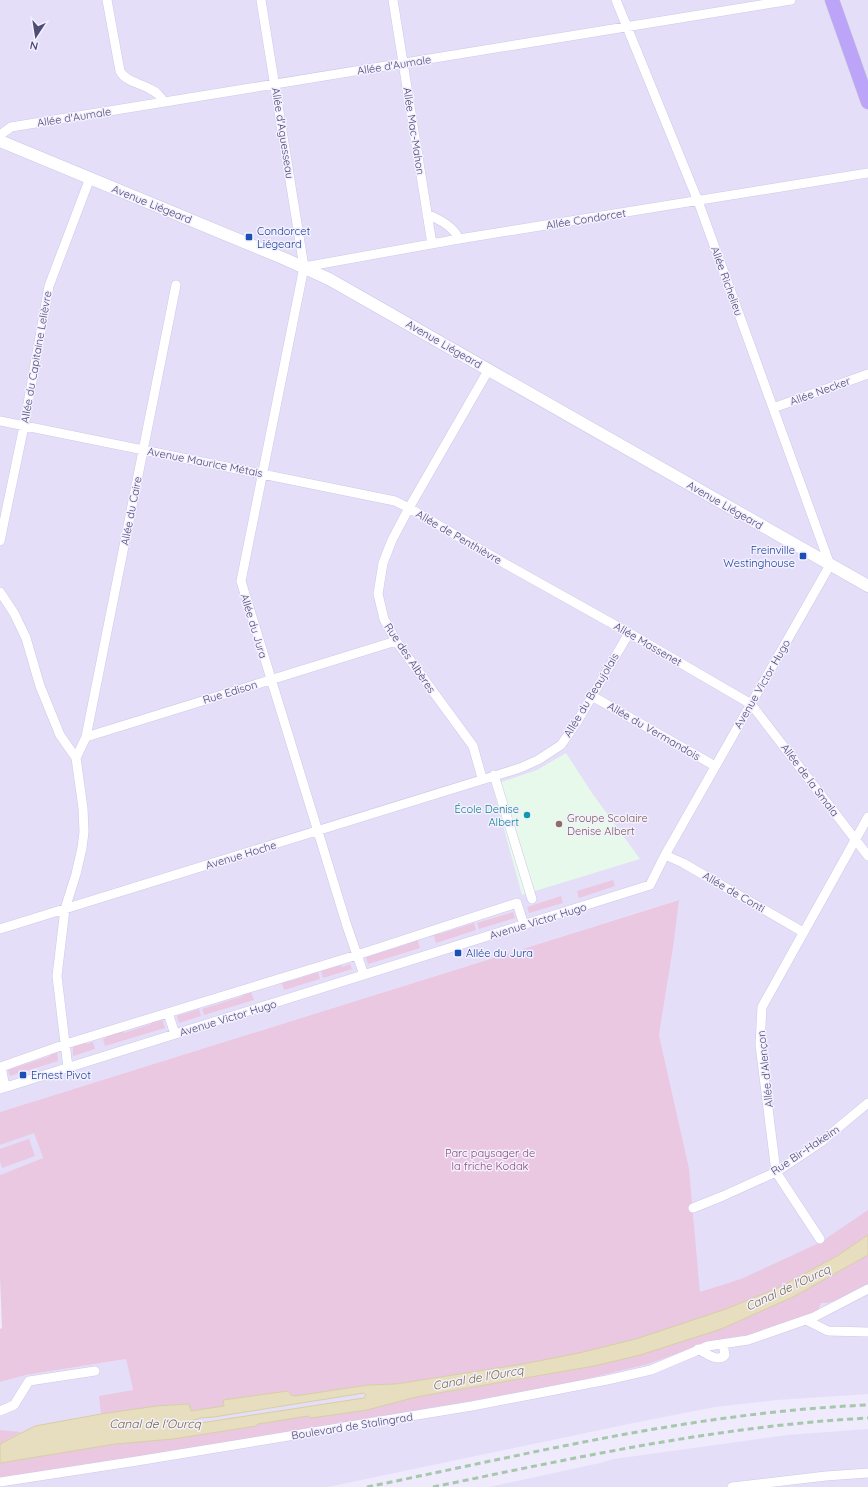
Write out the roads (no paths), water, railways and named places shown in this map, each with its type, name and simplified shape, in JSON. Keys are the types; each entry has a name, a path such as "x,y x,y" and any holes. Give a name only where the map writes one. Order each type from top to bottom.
{"main road":[{"path":"832,0 868,102"},
{"path":"842,0 868,72"}],"street":[{"path":"107,0 122,76 150,88 158,94 164,102"},
{"name":"Allée d'Aguesseau","path":"261,0 304,267 294,320"},
{"name":"Allée Mac-Mahon","path":"393,0 432,244"},
{"name":"Allée Richelieu","path":"616,0 698,201 830,565"},
{"name":"Allée d'Aumale","path":"0,135 10,127 791,0"},
{"name":"Avenue Liégeard","path":"0,141 304,267 329,279 868,586"},
{"name":"Allée Condorcet","path":"304,267 459,239 868,173"},
{"name":"Allée du Capitaine Lelièvre","path":"0,540 24,426 49,286 90,178"},
{"path":"427,214 449,226 456,232 459,239"},
{"name":"Allée du Caire","path":"86,737 176,285"},
{"name":"Allée du Jura","path":"294,320 241,581 317,831 364,975"},
{"name":"Allée de Penthièvre","path":"489,369 409,508 544,585"},
{"name":"Allée Necker","path":"773,408 867,374"},
{"name":"Avenue Maurice Métais","path":"0,421 395,501 409,508"},
{"name":"Rue des Albères","path":"409,508 383,563 378,594 384,619 396,641 473,746 482,778"},
{"name":"Avenue Victor Hugo","path":"524,925 517,903 357,955 168,1012 1,1066 3,1088 524,925 650,885 665,855 715,766 830,565"},
{"name":"Allée Massenet","path":"544,585 751,704"},
{"path":"0,592 14,614 26,638 40,686 60,735 76,758 83,808 84,832 78,868 65,909 57,976 68,1068"},
{"name":"Allée du Beaujolais","path":"482,778 538,760 561,744 577,722 629,633"},
{"name":"Rue Edison","path":"86,737 396,641"},
{"name":"Allée du Vermandois","path":"592,696 715,766"},
{"name":"Allée de la Smala","path":"751,704 868,856"},
{"path":"76,758 86,737"},
{"path":"494,775 532,899"},
{"name":"Avenue Hoche","path":"0,929 317,831 482,778"},
{"name":"Allée d'Alençon","path":"820,1239 776,1172 760,1045 761,1012 768,993 868,817"},
{"name":"Allée de Conti","path":"665,855 683,863 803,932"},
{"path":"168,1012 175,1034"},
{"name":"Rue Bir-Hakeim","path":"693,1208 776,1172 821,1142 868,1103"},
{"name":"Boulevard de Stalingrad","path":"0,1482 16,1483 137,1461 472,1406 607,1380 651,1370 708,1346 748,1340 806,1320 830,1310 868,1289"},
{"path":"806,1320 828,1331 868,1332"},
{"path":"698,1350 718,1359 725,1355 724,1344"},
{"path":"0,1411 14,1405 29,1381 94,1371"},
{"path":"732,1487 868,1473"}],"water":[{"name":"Canal de l'Ourcq","path":"868,1235 868,1255 793,1297 721,1329 640,1355 594,1366 416,1397 367,1410 311,1418 308,1416 173,1439 115,1444 0,1463 0,1444 35,1426 157,1406 189,1404 191,1411 224,1406 223,1400 288,1391 291,1395 295,1396 368,1385 396,1384 523,1364 579,1353 636,1339 726,1309 780,1287 837,1256","holes":["364,1393 366,1395 364,1398 194,1424 192,1422 193,1420 199,1418 214,1417"]}],"railway":[{"path":"367,1487 554,1448 679,1425 804,1409 868,1405"},
{"path":"433,1487 596,1454 703,1435 813,1422 868,1418"}],"place":[{"name":"Condorcet Liégeard","path":"249,237"},
{"name":"Freinville Westinghouse","path":"803,556"},
{"name":"École Denise Albert","path":"527,815"},
{"name":"Groupe Scolaire Denise Albert","path":"559,824"},
{"name":"Allée du Jura","path":"458,953"},
{"name":"Ernest Pivot","path":"23,1075"}],"park label":[{"name":"Parc paysager de la friche Kodak","path":"490,1159"}]}
